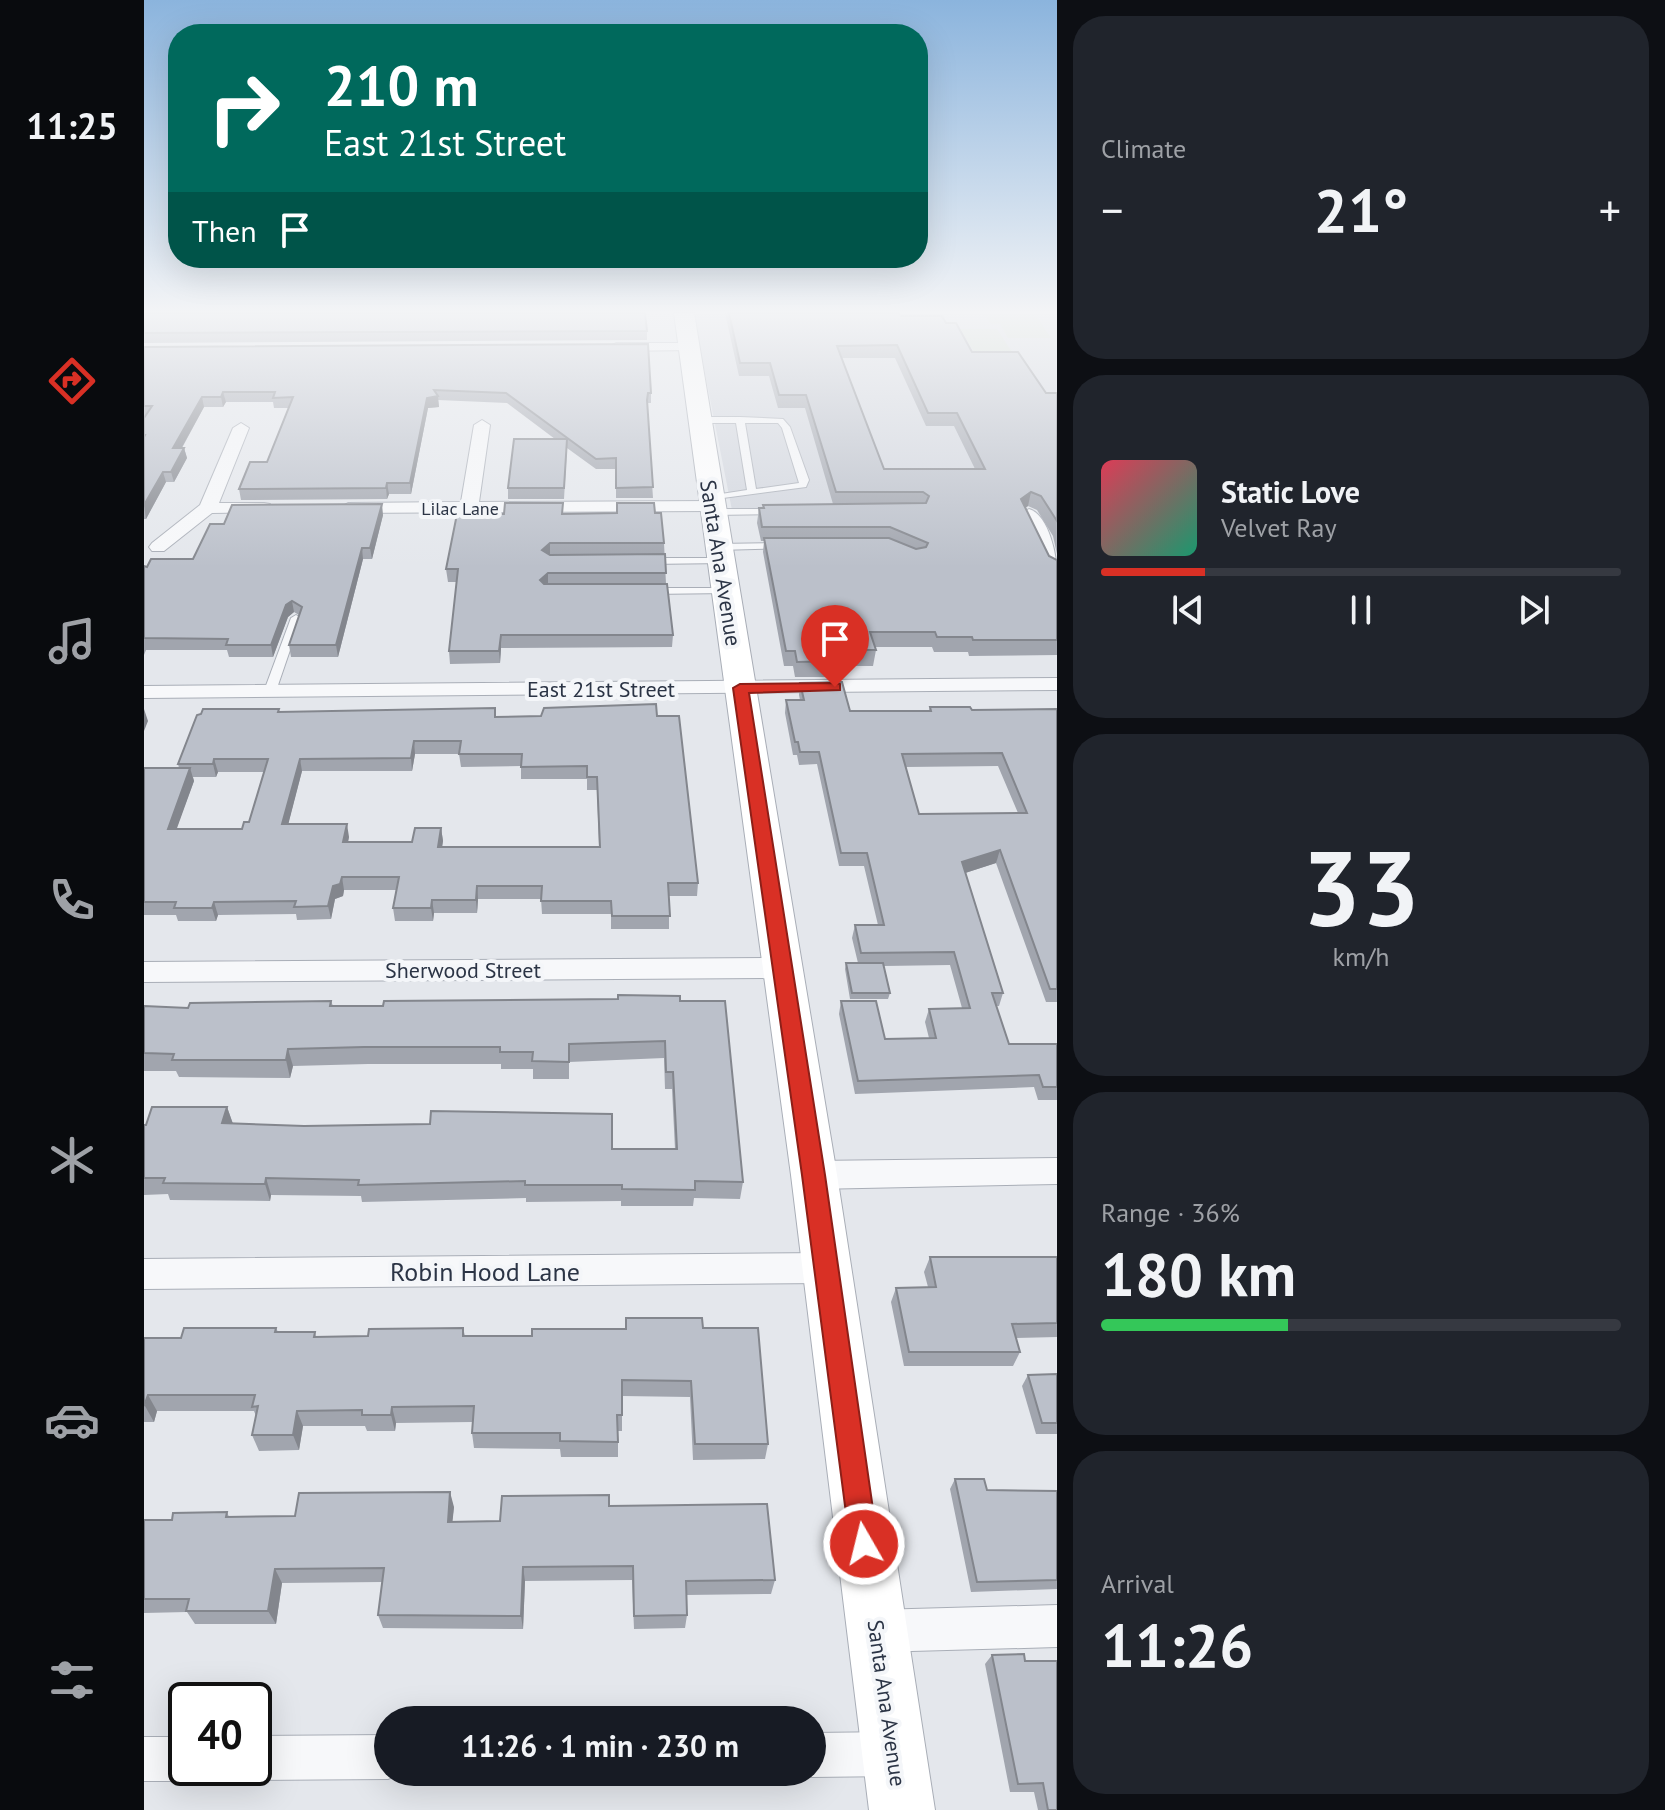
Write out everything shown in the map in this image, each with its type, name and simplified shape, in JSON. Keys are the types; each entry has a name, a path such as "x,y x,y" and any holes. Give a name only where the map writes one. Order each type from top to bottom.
{"street":[{"name":"Santa Ana Avenue","path":"696,397 814,1175 902,1810"},
{"path":"469,508 482,425"},
{"path":"158,547 208,508 241,428"},
{"name":"Lilac Lane","path":"331,508 712,506"},
{"path":"208,508 285,508"},
{"path":"1029,514 1057,569"},
{"name":"East 21st Street","path":"144,692 1056,686"},
{"name":"Sherwood Street","path":"144,972 782,968"},
{"path":"814,1175 1057,1171"},
{"name":"Robin Hood Lane","path":"144,1274 827,1268"},
{"path":"876,1631 1057,1626"},
{"path":"826,1755 894,1754"},
{"path":"272,1758 374,1757"},
{"path":"144,1759 168,1759"}],"lane":[{"path":"699,420 780,421 786,427 804,480 803,485 796,488 752,492 712,506"},
{"path":"740,420 752,492"},
{"path":"712,506 793,512"},
{"path":"643,561 792,546"},
{"path":"637,591 725,591"},
{"path":"270,691 296,618"}],"shaded area":[{"path":"710,397 1057,397 1057,506 732,510"}],"building":[{"path":"144,397 202,397 173,448 184,448 171,472 163,472 144,505 144,418 152,406 144,406"},
{"path":"293,397 430,397 427,398 410,483 387,483 386,488 239,489 250,462 267,462"},
{"path":"512,397 647,397 653,487 616,488 616,458 596,459"},
{"path":"807,397 857,397 884,469 985,469 957,413 928,413 921,397 1057,397 1057,521 1041,496 1031,492 1021,499 1049,556 1057,560 1057,640 973,640 972,637 937,637 935,632 870,632 876,650 834,650 838,661 797,662 795,651 786,651 764,538 889,538 916,549 926,547 928,543 890,527 762,527 759,508 764,508 763,505 926,503 929,496 923,492 836,492"},
{"path":"514,439 567,439 564,488 508,488"},
{"path":"505,503 563,503 562,514 617,513 617,503 654,503 655,513 661,513 664,543 550,543 542,550 550,555 665,554 666,573 548,573 540,580 544,584 667,584 673,635 501,635 499,651 449,651 458,569 446,569 457,514 504,514"},
{"path":"382,504 370,548 362,548 336,645 289,645 302,607 292,601 286,605 271,645 226,645 228,639 144,638 144,566 147,567 151,559 193,559 210,524 224,524 232,505"},
{"path":"842,682 850,711 931,711 930,707 1057,709 1057,989 1050,989 1000,850 962,862 1003,993 992,993 1009,1044 1057,1044 1057,1087 1043,1087 1039,1075 858,1081 841,1001 876,1001 885,1039 936,1038 929,1009 970,1008 954,952 861,953 855,925 884,925 867,853 841,853 819,752 800,752 798,742 795,742 786,700 804,700 800,683","holes":["1002,753 1027,813 919,814 902,754"]},
{"path":"656,704 657,716 679,716 698,883 668,883 670,916 612,916 611,901 541,901 542,886 477,886 476,900 432,900 431,908 393,908 399,877 342,877 340,884 333,886 328,906 294,907 296,901 214,902 212,908 174,908 176,902 144,902 144,768 190,768 168,829 242,829 244,822 249,822 268,759 214,759 213,764 178,764 197,715 203,709 279,709 278,712 495,708 495,717 541,716 544,708","holes":["414,741 461,741 459,754 522,754 521,767 587,766 587,777 597,777 600,847 438,847 441,828 415,828 412,842 343,842 347,824 282,824 300,759 411,758"]},
{"path":"846,963 883,963 890,993 852,993"},
{"path":"618,995 680,996 680,1001 725,1001 743,1182 695,1181 695,1190 622,1189 622,1185 525,1185 525,1181 358,1185 359,1180 266,1178 265,1184 163,1183 165,1178 144,1178 144,1125 152,1107 227,1107 222,1123 304,1126 430,1124 431,1111 612,1114 612,1149 677,1149 673,1072 666,1072 665,1041 569,1044 569,1062 532,1061 533,1052 500,1052 500,1047 288,1049 286,1060 172,1060 174,1054 144,1053 144,1006 188,1008 190,1003 331,1001 330,1006 383,1006 384,1001 618,999"},
{"path":"930,1257 1057,1257 1057,1323 1012,1324 1020,1352 909,1352 896,1288 936,1287"},
{"path":"626,1318 702,1318 703,1328 758,1328 768,1444 695,1444 691,1381 622,1380 622,1415 617,1415 618,1442 560,1441 560,1433 472,1433 474,1406 392,1407 391,1415 362,1415 362,1410 297,1411 293,1435 252,1435 258,1406 252,1407 255,1395 148,1395 144,1406 144,1338 181,1338 184,1328 276,1328 275,1332 315,1332 314,1337 368,1336 369,1329 463,1328 463,1336 532,1336 532,1329 626,1329"},
{"path":"1057,1374 1057,1423 1042,1423 1028,1375"},
{"path":"955,1479 984,1479 987,1490 1057,1491 1057,1580 977,1582"},
{"path":"450,1492 448,1522 500,1521 502,1496 609,1495 609,1506 767,1504 775,1580 686,1581 687,1615 634,1616 633,1566 523,1567 521,1616 378,1615 384,1568 275,1569 268,1611 186,1611 189,1599 144,1599 144,1520 172,1520 173,1513 227,1512 226,1517 295,1516 299,1493"},
{"path":"1024,1654 1025,1661 1057,1661 1057,1810 1048,1810 1043,1783 1018,1784 992,1655"}],"route":[{"path":"835,687 740,688 814,1175 864,1544"}]}
